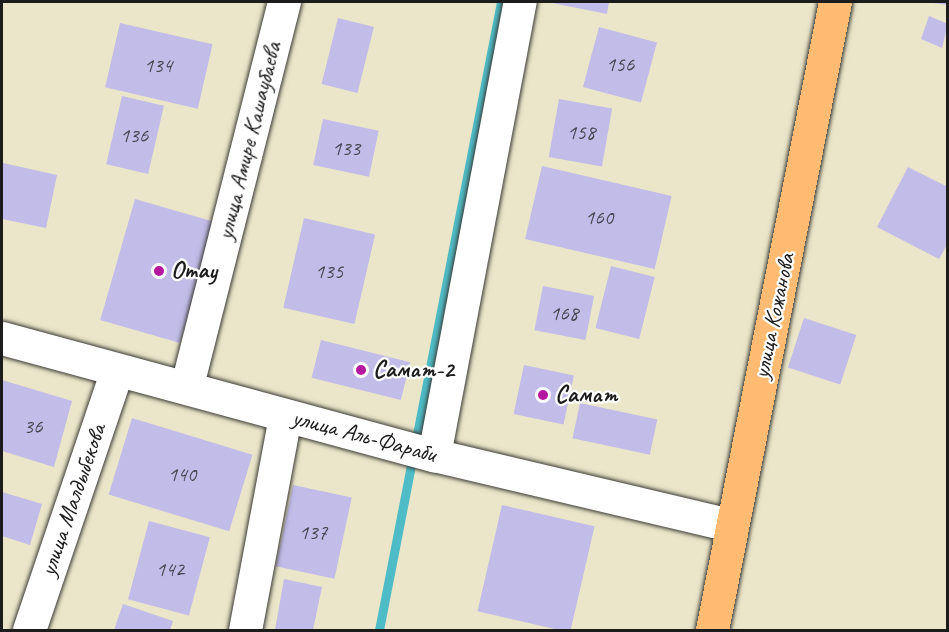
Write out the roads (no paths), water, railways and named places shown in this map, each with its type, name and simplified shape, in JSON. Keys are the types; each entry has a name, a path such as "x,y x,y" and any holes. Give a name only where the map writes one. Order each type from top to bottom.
{"main road":[{"name":"улица Кожанова","path":"712,630 730,525 835,2"}],"street":[{"name":"улица Амире Кашаубаева","path":"187,385 284,2"},
{"path":"434,455 520,2"},
{"name":"улица Аль-Фараби","path":"2,339 117,370 187,385 285,416 434,455 730,525"},
{"name":"улица Малдыбекова","path":"29,630 117,370"},
{"path":"246,630 285,416"}],"waterway":[{"path":"379,630 501,2"}],"place":[{"name":"Отау","path":"159,271"},
{"name":"Самат-2","path":"361,370"},
{"name":"Самат","path":"543,395"}]}
